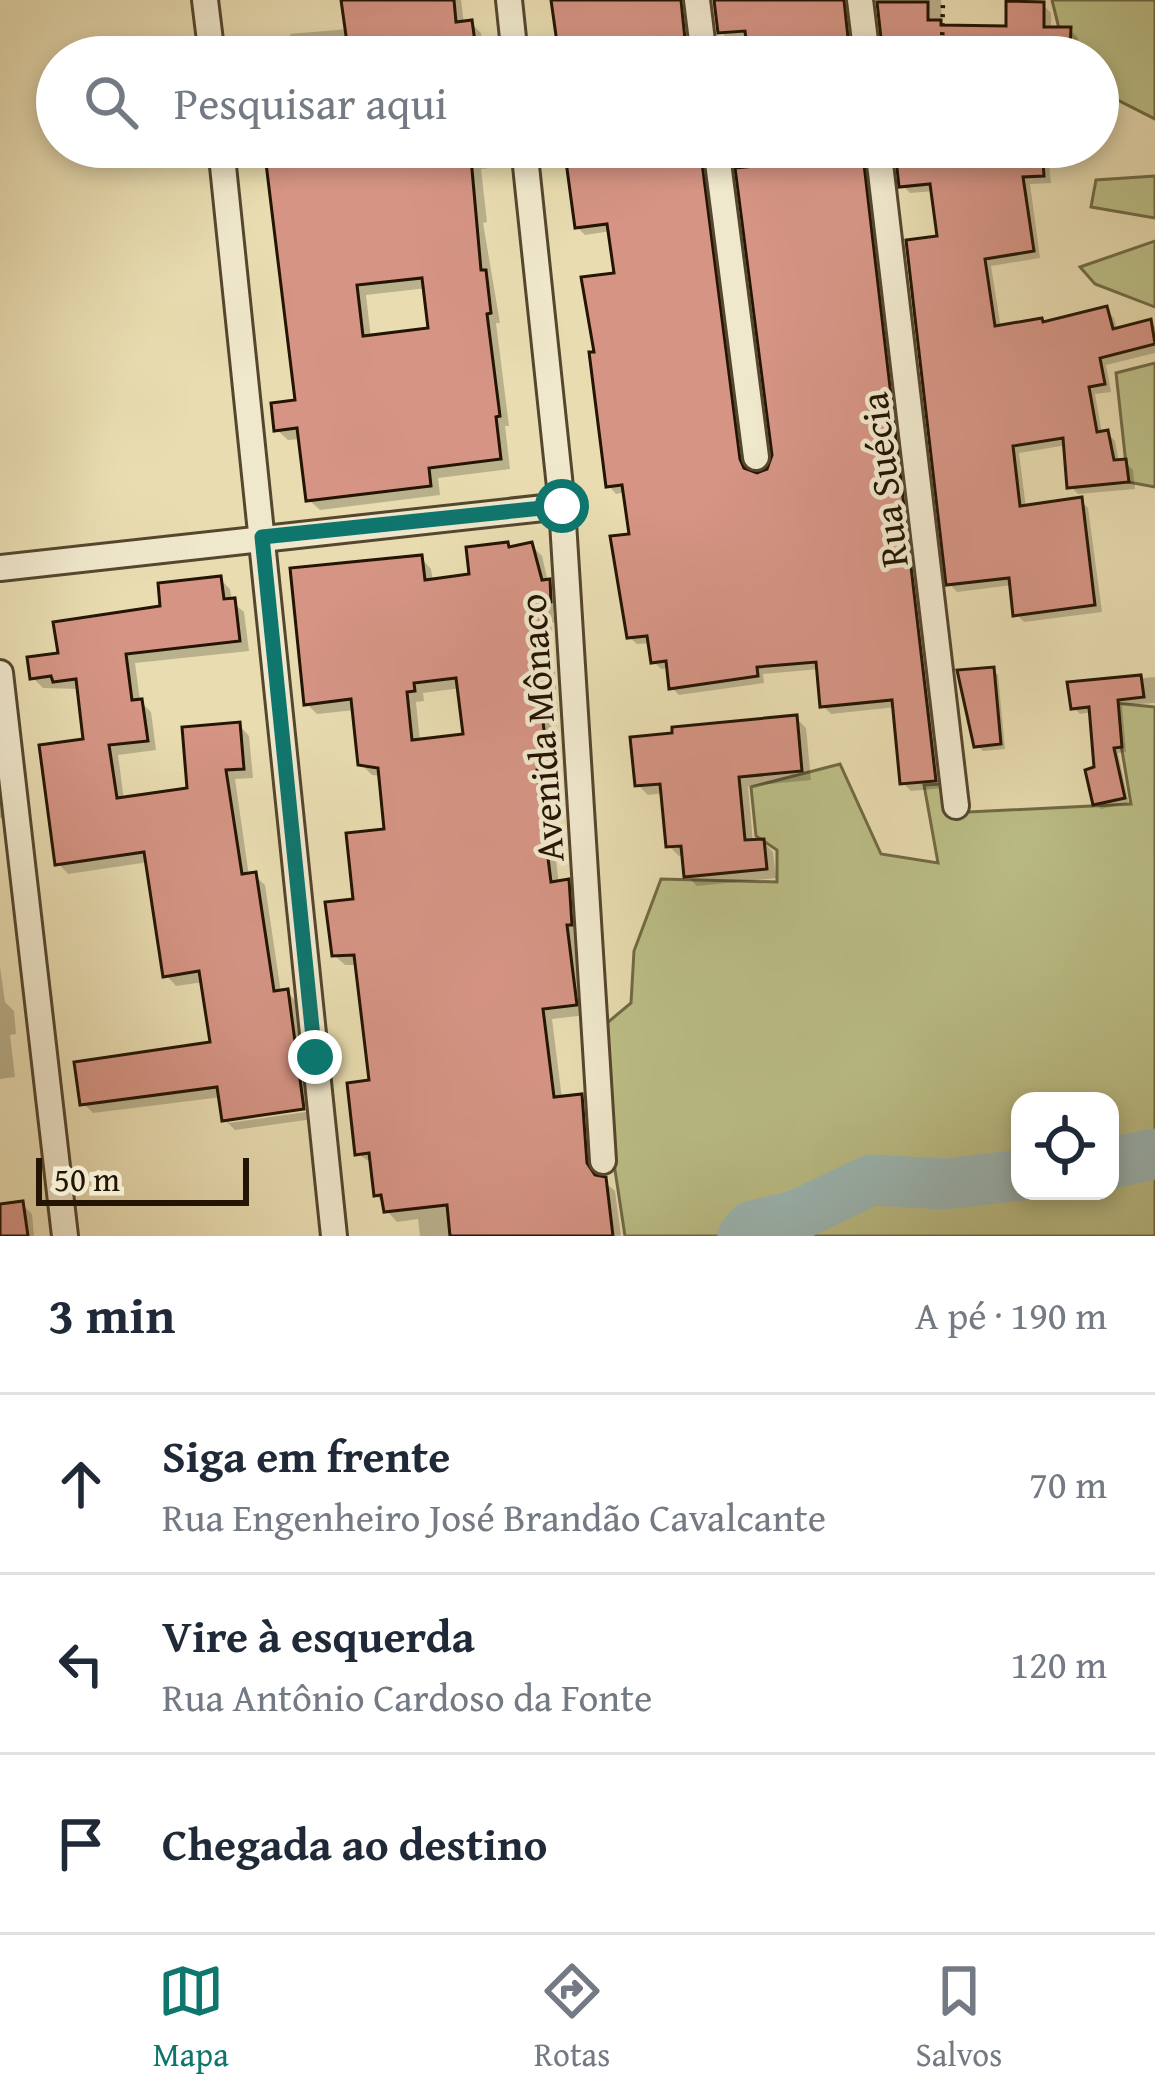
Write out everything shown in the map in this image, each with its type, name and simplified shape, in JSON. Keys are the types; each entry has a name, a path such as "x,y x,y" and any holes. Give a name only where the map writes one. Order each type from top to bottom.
{"street":[{"path":"206,0 210,36"},
{"path":"508,0 512,36"},
{"path":"697,0 701,36"},
{"path":"860,0 865,36"},
{"path":"223,168 334,1236"},
{"name":"Avenida Mônaco","path":"526,168 562,506 603,1161"},
{"path":"719,168 756,457"},
{"name":"Rua Suécia","path":"880,168 956,806"},
{"path":"0,568 562,506"},
{"path":"0,673 65,1236"}],"path":[{"path":"942,36 943,0"}],"green space":[{"path":"1052,0 1155,0 1155,119 1119,101 1119,36 1061,36"},
{"path":"1155,176 1155,218 1091,207 1096,180"},
{"path":"1155,241 1155,307 1095,284 1080,267"},
{"path":"1155,363 1155,487 1128,482 1116,373"},
{"path":"1114,703 1155,707 1155,1236 625,1236 608,1124 607,1023 631,1003 634,951 661,879 777,882 777,850 756,836 751,787 840,764 881,854 938,863 924,785 943,784 949,813 1131,804"}],"building":[{"path":"341,0 454,0 456,22 472,20 474,36 346,36"},
{"path":"551,0 681,0 685,36 556,36"},
{"path":"714,0 844,0 848,36 718,33"},
{"path":"1006,1 1044,2 1044,27 1071,27 1071,36 881,36 877,2 928,2 928,20 941,20 941,25 1006,26"},
{"path":"267,168 472,168 481,270 486,270 491,313 487,314 501,459 429,468 431,486 306,501 297,428 274,431 271,403 295,400","holes":["422,278 428,328 363,336 357,285"]},
{"path":"567,168 703,168 740,459 744,468 757,473 767,469 772,455 735,168 864,168 936,781 900,784 892,700 820,707 816,662 757,667 758,676 669,689 666,661 651,663 647,636 627,638 610,536 629,534 622,485 606,487 589,352 594,352 581,277 614,273 607,224 575,228"},
{"path":"897,168 1043,168 1044,176 1023,177 1034,251 985,259 995,326 1042,318 1043,322 1107,306 1113,329 1151,319 1155,344 1100,358 1105,384 1089,387 1097,432 1108,430 1114,460 1126,459 1129,482 1067,488 1063,438 1013,446 1020,506 1082,497 1095,605 1013,616 1009,578 946,585 906,240 937,236 930,184 899,187"},
{"path":"532,542 542,580 550,579 551,602 544,603 546,612 542,613 549,706 541,706 549,769 537,770 551,882 569,879 572,925 567,925 577,1005 543,1009 554,1097 582,1094 587,1163 595,1175 606,1177 613,1236 450,1236 447,1205 384,1212 381,1195 374,1196 369,1153 355,1155 347,1083 369,1080 354,955 332,956 325,902 353,899 346,833 384,829 378,768 358,765 351,699 304,705 290,568 422,555 425,580 469,574 466,547","holes":["456,678 463,734 412,740 407,692 415,691 414,683"]},
{"path":"221,576 224,599 235,598 240,641 126,654 132,700 142,699 148,741 109,745 117,798 187,788 182,727 240,722 244,769 226,770 242,874 256,872 274,991 288,989 304,1109 222,1121 217,1087 80,1105 74,1062 210,1042 199,971 163,977 144,852 55,865 39,745 83,739 76,679 30,679 27,657 58,653 53,622 160,606 158,583"},
{"path":"994,667 1001,744 974,747 957,670"},
{"path":"1141,675 1144,697 1118,700 1122,747 1114,748 1125,798 1093,805 1085,770 1094,767 1089,707 1071,709 1067,682"},
{"path":"797,715 802,771 739,777 745,840 764,839 767,869 684,877 681,846 666,847 660,784 635,786 630,737 672,733 672,727"},
{"path":"23,1201 28,1236 0,1236 0,1204"}],"waterway":[{"path":"1119,1161 1155,1154"},
{"path":"743,1236 752,1226 798,1215 871,1180 945,1184 1011,1176"}],"route":[{"path":"315,1057 262,537 562,506"}]}
